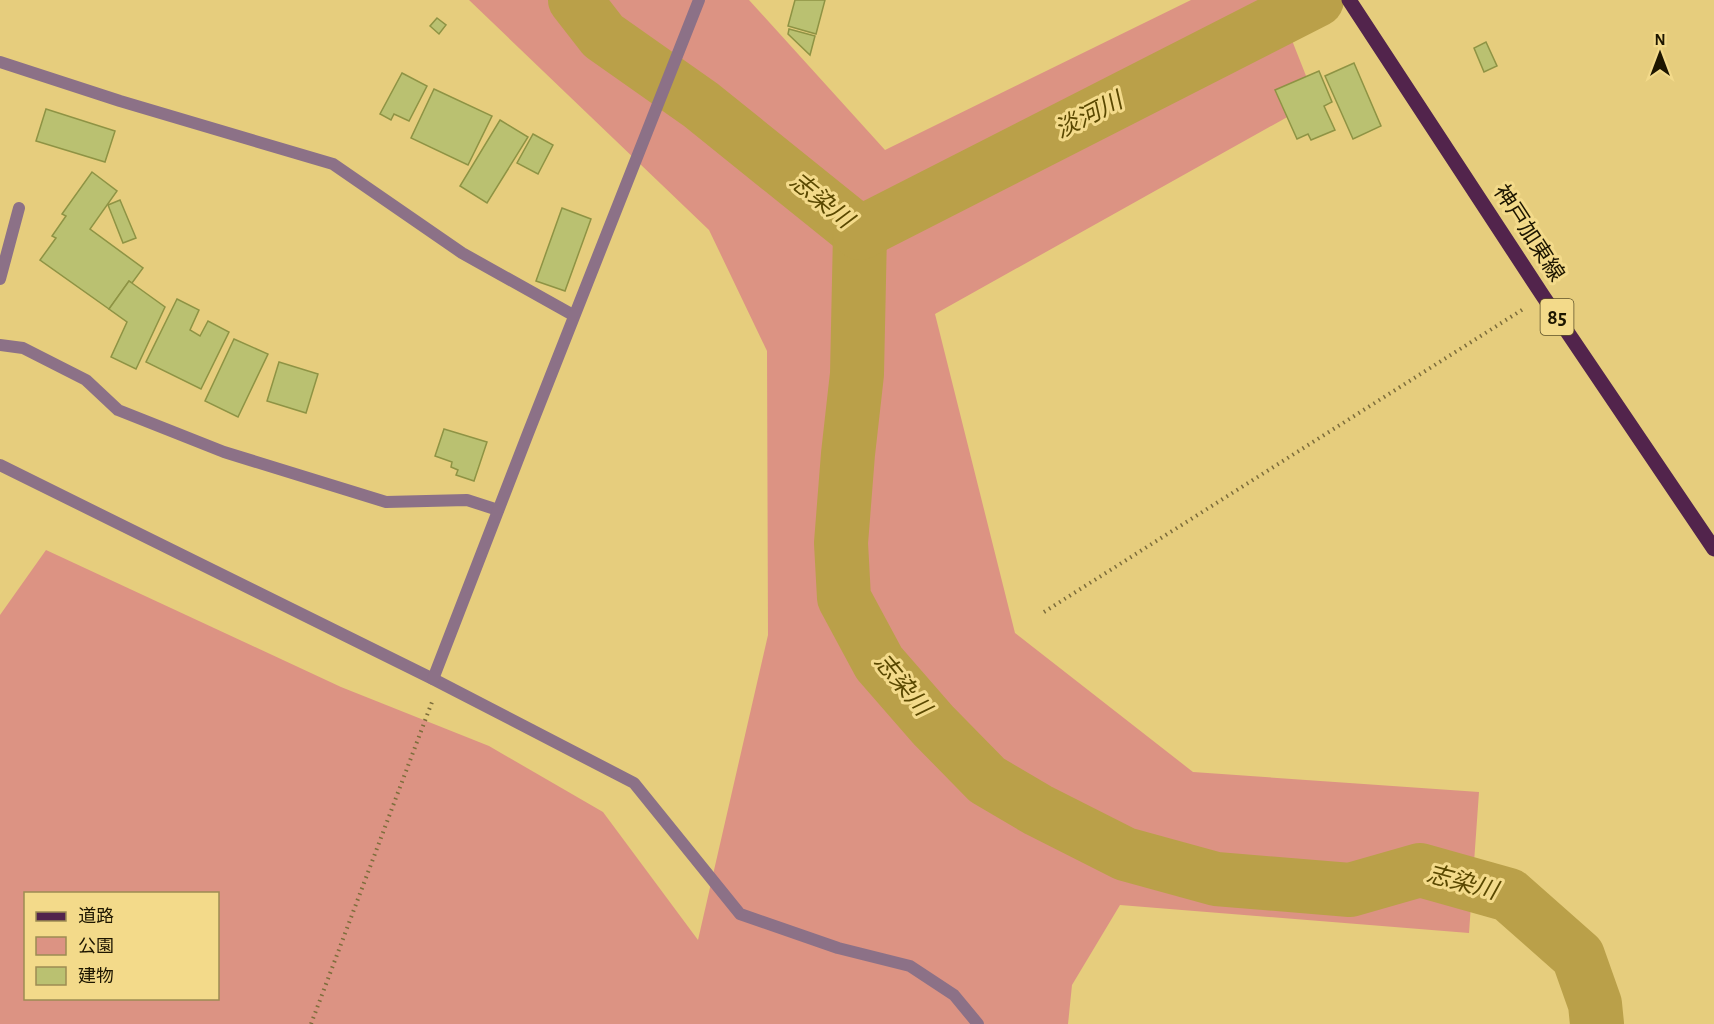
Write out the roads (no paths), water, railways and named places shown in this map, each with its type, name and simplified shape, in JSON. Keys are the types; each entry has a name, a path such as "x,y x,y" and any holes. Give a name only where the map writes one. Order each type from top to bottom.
{"main road":[{"name":"神戸加東線","path":"1349,0 1714,549"}],"street":[{"path":"433,679 573,315 608,234 699,0"},
{"path":"0,62 120,101 333,164 462,254 573,315"},
{"path":"0,279 19,208"},
{"path":"0,345 23,348 86,380 118,410 224,452 386,502 466,500 498,510"},
{"path":"0,465 433,679 634,783 740,914 838,948 910,966 954,995 978,1024"}],"waterway":[{"name":"志染川","path":"575,0 603,36 701,105 860,233"},
{"name":"淡河川","path":"860,233 1317,0"},
{"name":"志染川","path":"860,233 857,374 841,543 844,598 879,663 933,725 987,780 1038,810 1125,854 1216,879 1350,890 1420,870 1509,895 1578,956 1595,1004 1597,1024"}]}
